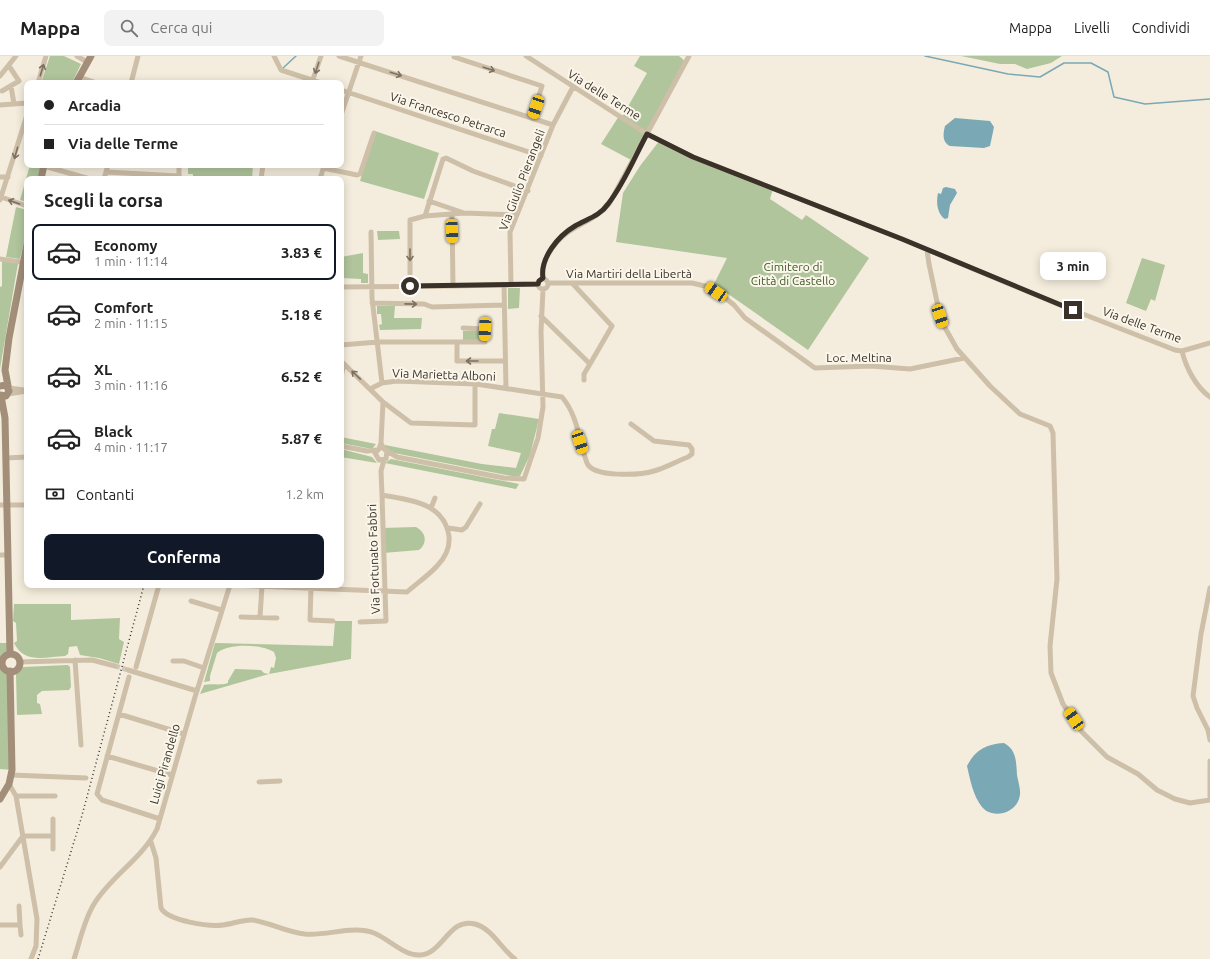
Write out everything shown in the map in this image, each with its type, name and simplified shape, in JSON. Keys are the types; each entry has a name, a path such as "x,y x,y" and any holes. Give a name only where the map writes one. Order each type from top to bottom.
{"main road":[{"path":"78,80 89,59"},
{"path":"10,654 4,555 4,391 8,338 24,266"},
{"path":"10,654 16,656 19,662 17,669 10,671 4,669 1,664 3,658 10,654"},
{"path":"0,799 9,784 11,774 10,671"}],"street":[{"path":"0,76 16,56"},
{"path":"39,80 46,56"},
{"path":"77,56 89,59"},
{"path":"132,80 138,56"},
{"path":"274,56 281,70 307,80"},
{"path":"313,80 321,56"},
{"path":"339,56 553,126"},
{"path":"344,106 361,56"},
{"path":"454,56 542,86 532,118"},
{"name":"Via delle Terme","path":"526,56 533,58 573,87 647,134 693,157 927,250 1060,305 1176,350 1182,350 1210,343"},
{"path":"344,447 367,451 382,450 397,457 504,478 524,479 538,438 543,407 541,316 543,289 548,284 543,278 542,271 554,245 562,236 575,226 592,218 609,204 689,56"},
{"path":"2,92 19,81 9,66"},
{"path":"11,86 14,104"},
{"name":"Via Giulio Pierangeli","path":"510,285 510,232 528,191 553,126 573,87"},
{"name":"Via Francesco Petrarca","path":"344,91 541,156"},
{"path":"0,105 24,103"},
{"path":"24,125 0,199 24,205"},
{"path":"331,168 357,175 360,174 374,133"},
{"path":"425,216 428,201 443,159 446,158 473,172 528,191"},
{"path":"54,168 80,176"},
{"path":"105,176 107,168"},
{"path":"106,172 155,176"},
{"path":"0,176 8,177"},
{"path":"428,201 464,213"},
{"path":"410,286 409,223 412,218 464,213 518,215"},
{"path":"452,214 453,286"},
{"path":"370,232 372,303 382,383"},
{"path":"927,250 932,278 944,326 964,358 990,386 1020,414 1050,426 1053,433 1057,579 1050,646 1051,673 1063,704 1082,732 1107,757 1138,774 1158,790 1175,799 1190,803 1210,800"},
{"path":"0,259 24,262"},
{"path":"538,284 543,278"},
{"name":"Via Martiri della Libertà","path":"548,284 685,283 702,285 724,297 734,305 745,318"},
{"path":"344,287 538,284 543,289"},
{"path":"573,284 612,326 584,374 584,380"},
{"path":"504,285 506,388"},
{"path":"372,303 424,304 432,307 504,305"},
{"path":"541,316 590,364"},
{"name":"Loc. Meltina","path":"745,318 815,368 859,366 910,369 964,358"},
{"path":"344,345 378,342 485,342 485,329 463,328"},
{"path":"457,342 457,361 505,361"},
{"path":"1182,350 1186,363 1198,386 1210,397"},
{"path":"344,363 383,402 411,423 475,425 475,384"},
{"name":"Via Marietta Alboni","path":"370,389 382,383 397,381 475,384 542,394"},
{"path":"4,391 24,391"},
{"path":"542,394 562,397 568,404 587,464 598,472 638,474 654,471 692,454 692,449 689,445 654,440 631,424"},
{"path":"377,458 382,450 383,402"},
{"name":"Via Fortunato Fabbri","path":"381,471 385,460 382,450"},
{"path":"367,451 377,458 385,460 397,457"},
{"path":"5,458 24,457"},
{"name":"Via Fortunato Fabbri","path":"360,622 386,621 381,471 377,458"},
{"path":"333,621 310,620 311,588 406,592 437,566 447,552 449,540 448,528 443,518 431,508 412,500 382,495"},
{"path":"431,508 435,498"},
{"path":"448,528 462,530 466,527 480,504"},
{"path":"3,505 24,505"},
{"path":"136,667 158,588"},
{"name":"Luigi Pirandello","path":"74,959 85,922 94,903 150,842 160,819 197,690 229,588"},
{"path":"260,617 262,588"},
{"path":"1210,588 1201,634 1193,696 1208,730 1210,740"},
{"path":"191,601 221,610"},
{"path":"241,617 277,618"},
{"path":"75,660 81,745"},
{"path":"19,662 92,660 115,666"},
{"path":"173,661 184,661 204,668"},
{"path":"128,670 197,690"},
{"path":"130,677 97,789 99,798 160,819"},
{"path":"119,714 184,734"},
{"path":"107,756 172,775"},
{"path":"1210,761 1210,797"},
{"path":"11,774 86,778"},
{"path":"259,782 280,781"},
{"path":"9,784 16,796 37,919 36,946 31,959"},
{"path":"16,796 55,796"},
{"path":"53,819 53,849"},
{"path":"23,836 53,836"},
{"path":"0,867 23,836"},
{"path":"150,842 156,858 161,908 163,912 174,918 215,925 251,920 269,924 295,933 308,934 364,930 375,933 409,952 419,955 431,953 456,926 464,923 474,924 492,935 515,959"},
{"path":"19,906 21,935"},
{"path":"0,925 20,925"}],"green space":[{"path":"50,56 64,56 81,64 73,80 42,80"},
{"path":"640,56 679,56 686,62 633,161 601,144 619,116 622,117 647,73 634,66"},
{"path":"961,56 1062,56 1051,63 1027,69 1015,64 1000,64"},
{"path":"375,131 439,153 424,199 360,181"},
{"name":"Cimitero di Città di Castello","path":"660,140 773,189 770,199 802,220 806,215 869,258 808,350 714,284 727,258 616,242 623,193 640,166"},
{"path":"29,168 40,168 39,176 27,176"},
{"path":"188,168 253,168 252,176 193,176 193,174 188,174"},
{"path":"24,186 24,201 20,200"},
{"path":"16,207 24,209 24,241 20,259 6,257"},
{"path":"377,231 399,231 400,239 378,240"},
{"path":"363,253 363,273 368,274 368,283 361,283 361,279 344,278 344,256"},
{"path":"1142,258 1165,265 1155,301 1151,299 1146,311 1126,303"},
{"path":"2,261 18,263 0,369 0,287 2,286"},
{"path":"508,288 520,288 519,308 508,309"},
{"path":"377,306 395,306 394,318 422,318 421,329 380,330 379,325 382,324 381,314 377,314"},
{"path":"463,331 481,331 483,338 481,340 463,340"},
{"path":"499,413 539,419 530,455 520,476 517,477 389,452 385,447 385,445 482,464 516,468 521,453 488,446 492,429 495,429"},
{"path":"344,438 376,444 372,449 344,444"},
{"path":"344,450 372,457 377,463 344,458"},
{"path":"391,459 519,484 516,489 385,463"},
{"path":"416,527 422,532 425,538 424,544 419,550 383,553 382,528"},
{"path":"14,604 71,604 71,620 120,618 119,639 124,642 119,664 99,658 80,655 77,646 69,647 68,654 65,656 36,658 23,654 18,650 14,643 17,641 16,623 13,621"},
{"path":"335,621 352,621 351,659 269,674 271,667 274,668 276,658 274,652 262,647 237,646 217,653 210,676 210,681 204,682 215,643 333,646"},
{"path":"0,643 10,643 7,655 2,662 4,669 7,671 12,770 0,769"},
{"path":"68,665 70,667 71,687 69,690 42,691 37,695 37,703 40,704 42,714 17,715 16,674 23,667"},
{"path":"235,669 261,670 264,673 269,674 200,694 204,685 228,683"}],"water":[{"path":"955,118 990,121 994,127 990,146 984,148 950,146 947,144 944,140 945,126"},
{"path":"946,187 955,189 957,193 950,205 948,218 945,219 940,214 937,200 938,193 941,194 943,188"},
{"path":"1004,743 1014,753 1020,796 1013,808 997,814 986,811 979,803 972,787 967,766 977,752 986,746"}],"waterway":[{"path":"283,68 296,56"},
{"path":"925,56 1008,74 1040,77 1064,63 1091,63 1108,72 1114,97 1145,104 1210,99"}],"tunnel":[{"path":"115,666 128,670"}],"railway":[{"path":"38,959 81,819 143,588"}],"route":[{"path":"410,286 538,284 543,278 542,271 545,261 554,245 562,236 575,226 603,211 609,204 647,134 693,157 902,239 1073,310"}]}
